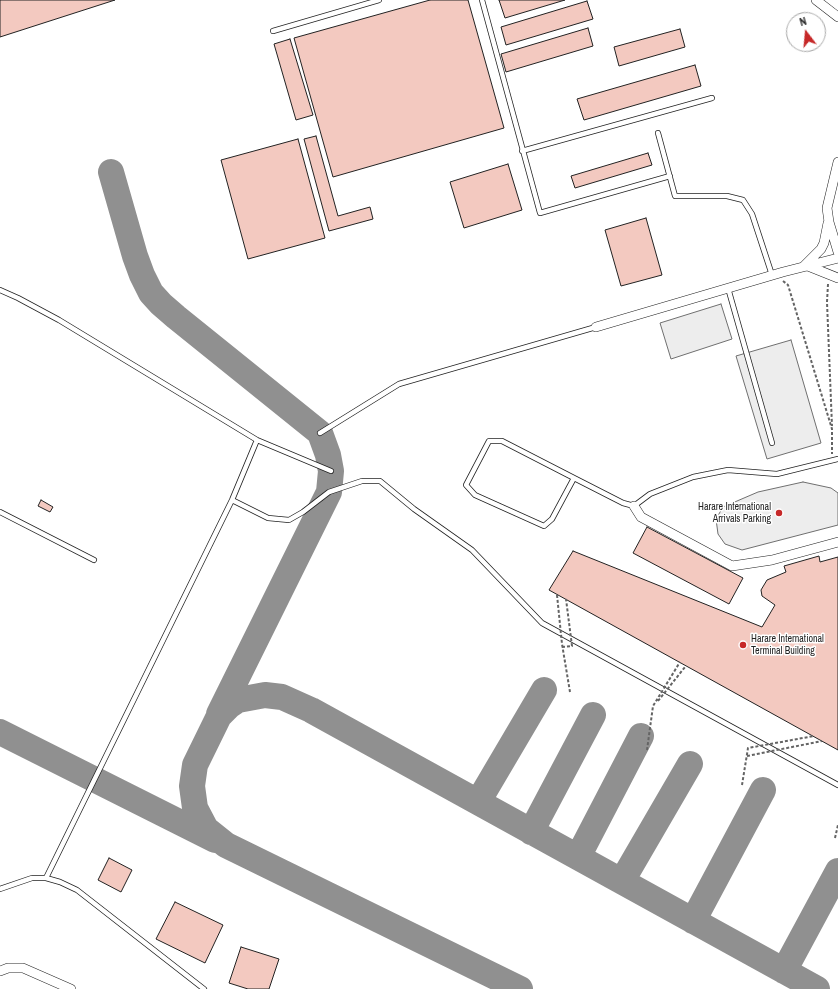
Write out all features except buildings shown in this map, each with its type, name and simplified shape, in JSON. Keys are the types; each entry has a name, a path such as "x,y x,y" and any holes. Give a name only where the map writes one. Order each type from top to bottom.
{"street":[{"path":"816,0 838,17"},
{"path":"805,266 821,249 826,236 828,202 838,162"},
{"path":"828,222 838,252"},
{"path":"596,327 772,275 838,258"},
{"path":"805,266 828,273 838,278"},
{"path":"634,506 641,517 732,566 772,560 838,542"},
{"path":"0,971 8,968 23,968 72,989"}],"lane":[{"path":"273,31 380,0"},
{"path":"482,0 540,213 670,176"},
{"path":"522,151 712,98"},
{"path":"658,133 675,196 727,196 743,200 752,214 772,275"},
{"path":"728,288 772,443"},
{"path":"0,290 59,320 257,440 331,472"},
{"path":"320,433 399,384 596,327"},
{"path":"46,878 232,500 257,440"},
{"path":"574,478 552,520 544,526 475,495 466,485 489,441 502,441 623,503 634,506 650,494 693,477 728,470 776,474 832,461 838,458"},
{"path":"232,500 268,518 289,520 303,512 329,492 362,481 380,481 414,509 472,550 542,623 838,785"},
{"path":"0,512 94,560"},
{"path":"0,889 32,878 46,878 60,882 77,890 204,989"}],"path":[{"path":"828,273 827,302 832,461"},
{"path":"772,275 780,278 788,285 832,429"},
{"path":"557,594 562,647 570,692"},
{"path":"562,647 572,646 566,599"},
{"path":"647,750 653,706 680,662"},
{"path":"653,706 685,667"},
{"path":"742,785 748,748 814,736"},
{"path":"747,756 822,741"},
{"path":"835,838 838,825"}],"shaded area":[{"path":"721,304 732,339 671,359 660,323"},
{"path":"791,340 821,443 767,459 736,356"},
{"name":"Harare International Arrivals Parking","path":"803,482 831,488 838,493 838,525 742,550 725,544 718,534 716,519 723,507 758,492"}],"taxiway":[{"path":"111,172 135,256 151,293 176,317 320,433 328,455 331,471 329,492 219,714"},
{"path":"478,802 544,690"},
{"path":"520,989 226,845 206,829 195,808 192,786 195,765 219,716 229,706 238,700 265,695 282,697 311,710 817,989"},
{"path":"531,832 593,715"},
{"path":"0,732 215,840"},
{"path":"578,857 641,736"},
{"path":"622,881 690,764"},
{"path":"693,921 763,790"},
{"path":"784,971 838,871"}],"place":[{"name":"Harare International Arrivals Parking","path":"779,513"},
{"name":"Harare International Terminal Building","path":"743,645"}]}
